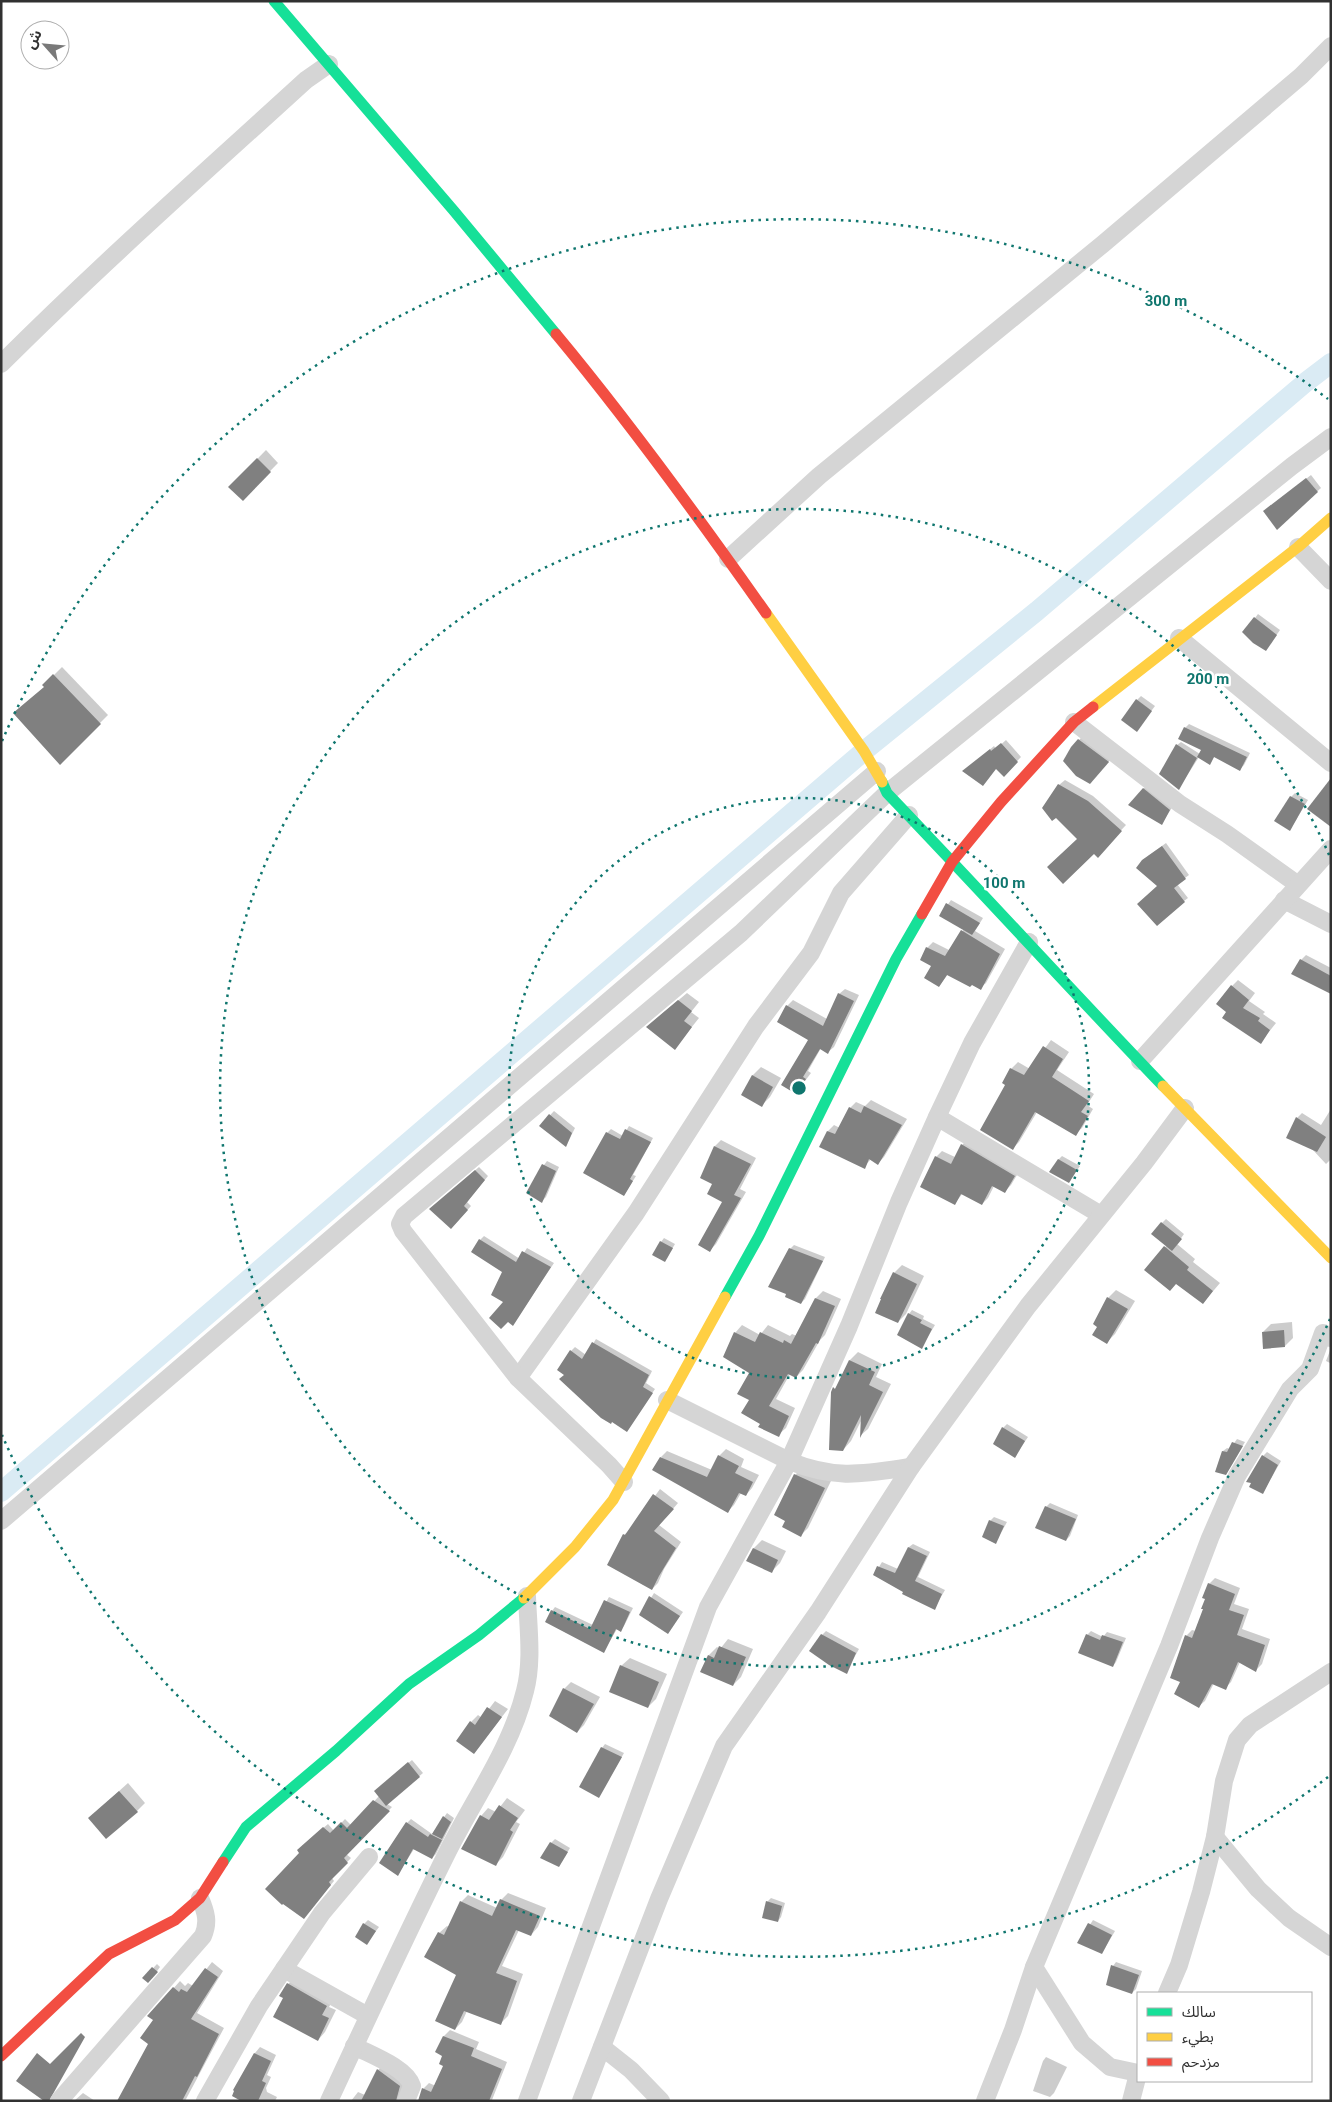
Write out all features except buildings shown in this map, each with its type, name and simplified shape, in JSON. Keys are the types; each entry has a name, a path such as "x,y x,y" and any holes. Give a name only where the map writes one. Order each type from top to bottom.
{"street":[{"path":"274,1 454,211 584,368 728,559 877,771 887,793 1029,942 1087,1007 1331,1258"},
{"path":"728,559 819,476 1103,244 1301,76 1331,46"},
{"path":"1,364 53,312 159,214 306,80 328,64"},
{"path":"624,1482 609,1465 518,1378 403,1231 400,1224 404,1216 741,933 887,793 1284,472 1331,437"},
{"path":"1,2056 109,1954 175,1920 200,1898 246,1827 336,1751 409,1684 479,1635 527,1596 575,1546 613,1500 624,1482 667,1400 759,1236 896,959 952,862 1001,802 1074,722 1179,638 1298,547 1331,518"},
{"path":"1298,547 1331,581"},
{"path":"1179,638 1331,763"},
{"path":"1074,722 1180,804 1227,834 1298,884"},
{"path":"1,1521 877,771"},
{"path":"518,1378 636,1213 756,1026 811,953 841,893 909,815"},
{"path":"1140,1061 1331,849"},
{"path":"1284,900 1331,924"},
{"path":"527,2101 708,1607 789,1461 849,1326 937,1116 972,1043 1029,942"},
{"path":"581,2101 659,1899 724,1746 818,1612 911,1467 1028,1306 1144,1163 1185,1108"},
{"path":"937,1116 1101,1215"},
{"path":"985,2101 1013,2030 1034,1967 1169,1646 1210,1538 1237,1476 1290,1389 1310,1368 1323,1333 1331,1338"},
{"path":"667,1400 808,1469 829,1474 860,1474 911,1467"},
{"path":"330,2101 368,2016 449,1850 507,1741 525,1693 528,1675 527,1596"},
{"path":"1168,1992 1179,1965 1215,1837 1224,1781 1237,1740 1250,1725 1331,1672"},
{"path":"1215,1837 1258,1889 1289,1918 1331,1947"},
{"path":"205,2101 258,2006 322,1913 369,1858"},
{"path":"59,2101 203,1936 207,1925 205,1909 200,1898"},
{"path":"1034,1967 1082,2043 1110,2068 1137,2074"},
{"path":"284,1969 368,2016"},
{"path":"354,2046 394,2067 410,2079 412,2086 406,2101"},
{"path":"602,2047 631,2070 662,2101"},
{"path":"1131,2101 1137,2078"}],"waterway":[{"path":"1,1492 864,751 1037,611 1306,382 1331,363"}],"traffic: fast":[{"path":"274,1 454,211 556,334"},
{"path":"882,782 887,793 1163,1086"},
{"path":"725,1297 759,1236 896,959 922,914"},
{"path":"223,1862 246,1827 336,1751 409,1684 479,1635 524,1598"}],"traffic: slow":[{"path":"1093,707 1298,547 1331,518"},
{"path":"766,613 864,751 882,782"},
{"path":"1163,1086 1331,1258"},
{"path":"524,1598 575,1547 613,1500 725,1297"}],"traffic: jam":[{"path":"556,334 664,471 766,613"},
{"path":"922,914 952,862 1001,802 1074,722 1093,707"},
{"path":"1,2056 109,1954 175,1920 200,1898 223,1862"}]}
